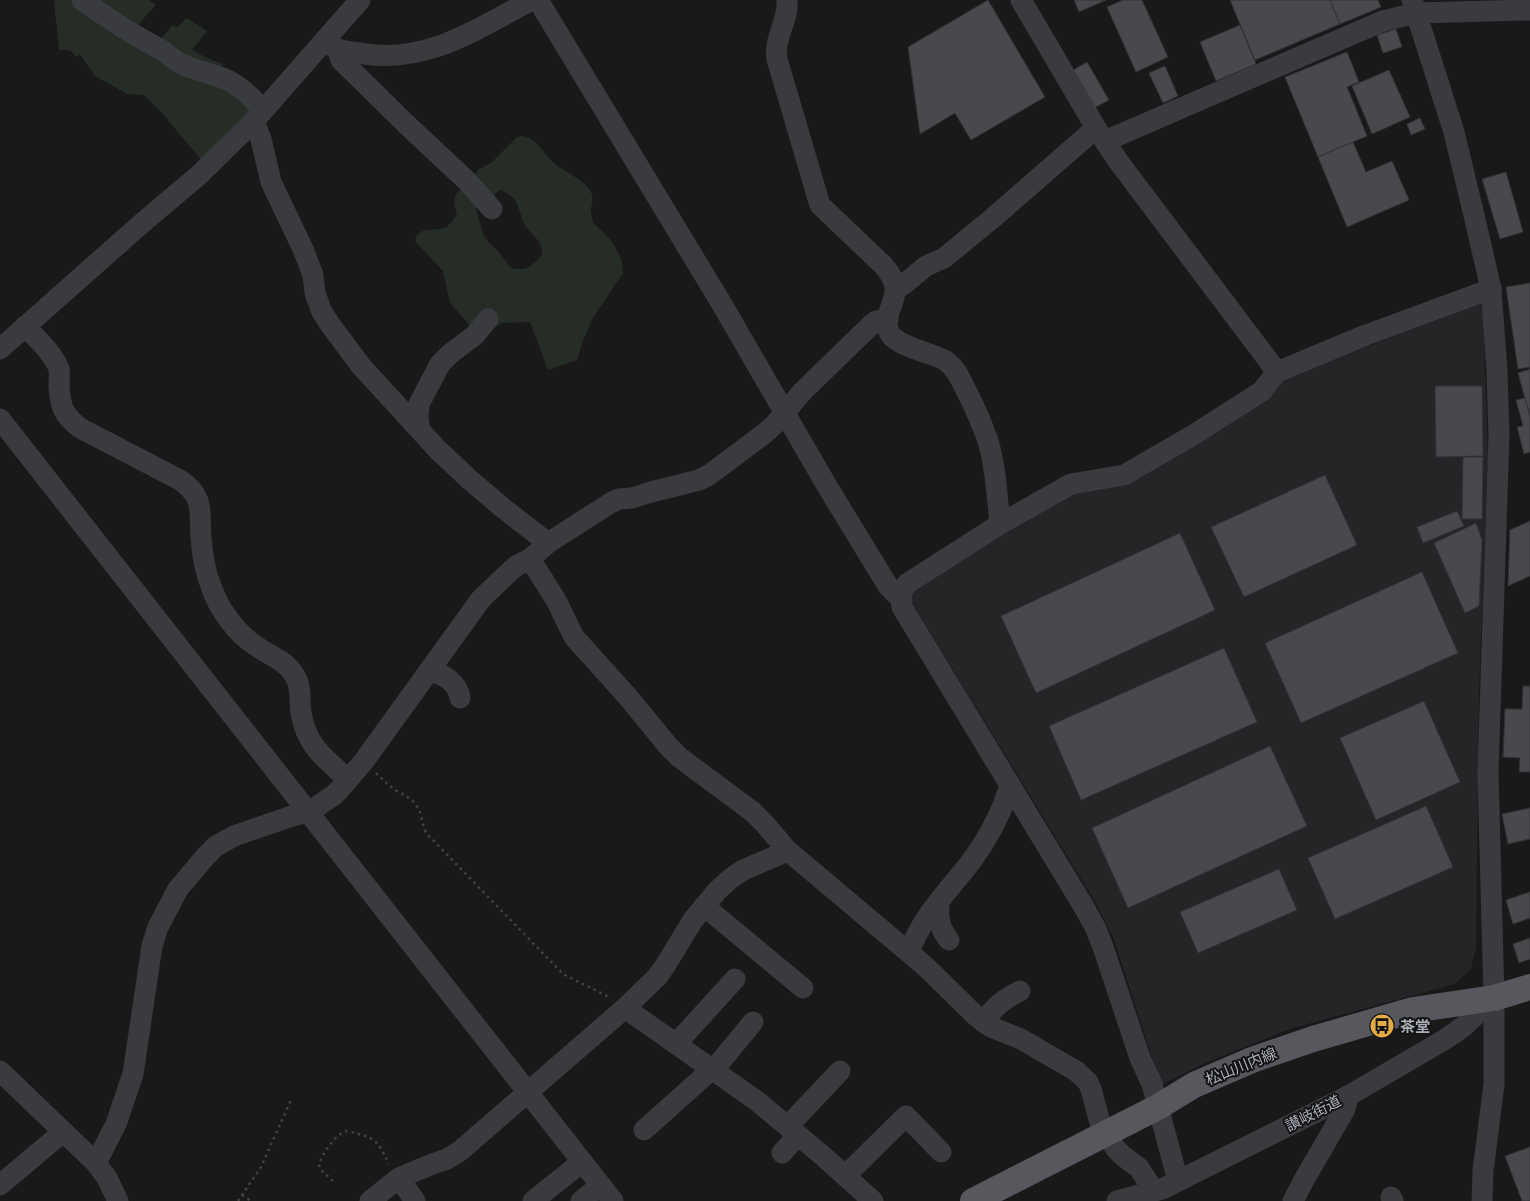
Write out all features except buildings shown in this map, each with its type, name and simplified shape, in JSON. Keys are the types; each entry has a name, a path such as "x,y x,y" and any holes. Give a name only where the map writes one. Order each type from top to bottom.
{"main road":[{"name":"松山川内線","path":"973,1201 1158,1107 1194,1085 1252,1060 1314,1039 1413,1010 1494,998 1530,988"}],"street":[{"path":"82,0 182,64 224,79 239,87 252,98 259,116 261,139 271,182 303,249 321,310 361,366 438,450 503,508 548,543"},
{"path":"0,348 199,175 331,45 360,0"},
{"path":"331,45 379,56 393,56 424,50 459,39 530,1 538,0 786,412 827,486 888,586 901,597"},
{"path":"787,0 786,14 776,47 776,59 818,202 888,271 896,288 888,319 889,332 902,343 944,360 953,366 957,372 988,442 993,465 1000,524"},
{"path":"1021,0 1100,134 1133,183 1277,372"},
{"path":"896,288 903,285 926,266 944,258 1100,134 1414,7 1530,10"},
{"path":"1414,7 1454,132 1478,228 1490,290 1497,371 1499,434 1488,773 1494,998 1494,1084 1483,1171 1482,1201"},
{"path":"331,45 341,60 467,181 492,209"},
{"path":"1165,1191 1158,1107 1152,1084 1140,1058 1096,929 902,607 902,590 908,583 1000,524 1071,484 1124,475 1195,434 1262,390 1277,372 1366,335 1490,290"},
{"path":"419,428 419,404 440,364 475,335 488,319"},
{"path":"96,1163 116,1124 133,1074 152,946 158,927 178,889 206,856 216,846 234,836 309,812 334,795 364,762 481,599 516,566 530,559 548,543 612,502 699,480 709,474 764,434 820,373 871,325 888,319"},
{"path":"26,326 54,360 59,371 61,402 65,413 71,421 80,428 190,486 200,504 201,537 206,565 211,586 219,604 231,622 244,636 256,646 286,664 296,676 300,688 301,713 309,740 322,756 348,779"},
{"path":"0,419 606,1193 581,1201"},
{"path":"530,559 556,600 574,637 628,697 669,747 753,812 787,850 872,922 910,951 983,1022 1021,1039 1070,1067 1083,1077 1091,1089 1104,1134 1123,1156 1165,1191"},
{"path":"429,671 437,672 454,685 459,690 460,698"},
{"path":"910,951 922,926 982,846 1006,799 1010,785"},
{"path":"370,1201 398,1178 446,1159 460,1151 625,1008 657,977 693,920 730,879 743,870 787,850"},
{"path":"939,902 939,923 949,940"},
{"path":"704,906 804,988"},
{"path":"676,1044 735,979"},
{"path":"983,1022 1000,1002 1020,991"},
{"name":"讃岐街道","path":"1117,1201 1165,1191 1348,1096 1444,1040 1462,1027 1494,998"},
{"path":"625,1008 757,1101 793,1130 873,1201"},
{"path":"644,1130 712,1069 753,1022"},
{"path":"0,1071 96,1163 107,1178 118,1201"},
{"path":"782,1153 793,1130 840,1071"},
{"path":"1293,1201 1345,1109 1348,1096"},
{"path":"846,1176 906,1116 941,1152"},
{"path":"0,1185 63,1132"},
{"path":"533,1201 582,1162"},
{"path":"398,1178 415,1201"}],"path":[{"path":"364,762 385,782 409,798 421,814 424,830 427,834 563,974 572,980 609,996 625,1008"},
{"path":"238,1201 261,1167 291,1100"},
{"path":"333,1181 321,1170 320,1161 338,1134 346,1131 371,1137 375,1140 381,1147 398,1178"},
{"path":"242,1195 250,1201"}],"shaded area":[{"path":"54,0 149,0 156,5 134,29 156,45 172,25 177,27 187,18 207,31 192,50 223,64 214,79 257,108 203,162 162,113 144,95 127,94 95,76 80,54 76,57 69,51 59,50"},
{"path":"522,136 532,139 554,163 580,180 591,192 593,223 614,245 620,258 623,273 593,318 577,360 548,370 530,322 501,323 481,338 450,303 443,271 415,241 420,232 442,229 450,224 457,214 454,204 456,196 459,190 465,191 477,203 476,209 484,236 509,266 513,269 525,269 536,262 542,254 541,245 527,229 516,202 511,196 501,190 493,197 475,175 479,169 491,163 517,137"},
{"path":"1480,304 1483,312 1488,454 1479,692 1476,948 1471,969 1455,984 1289,1029 1205,1063 1161,1085 1113,937 1096,903 911,601 914,582 1004,526 1267,399 1285,380 1355,351"}],"place":[{"name":"茶堂","path":"1382,1026"}]}
